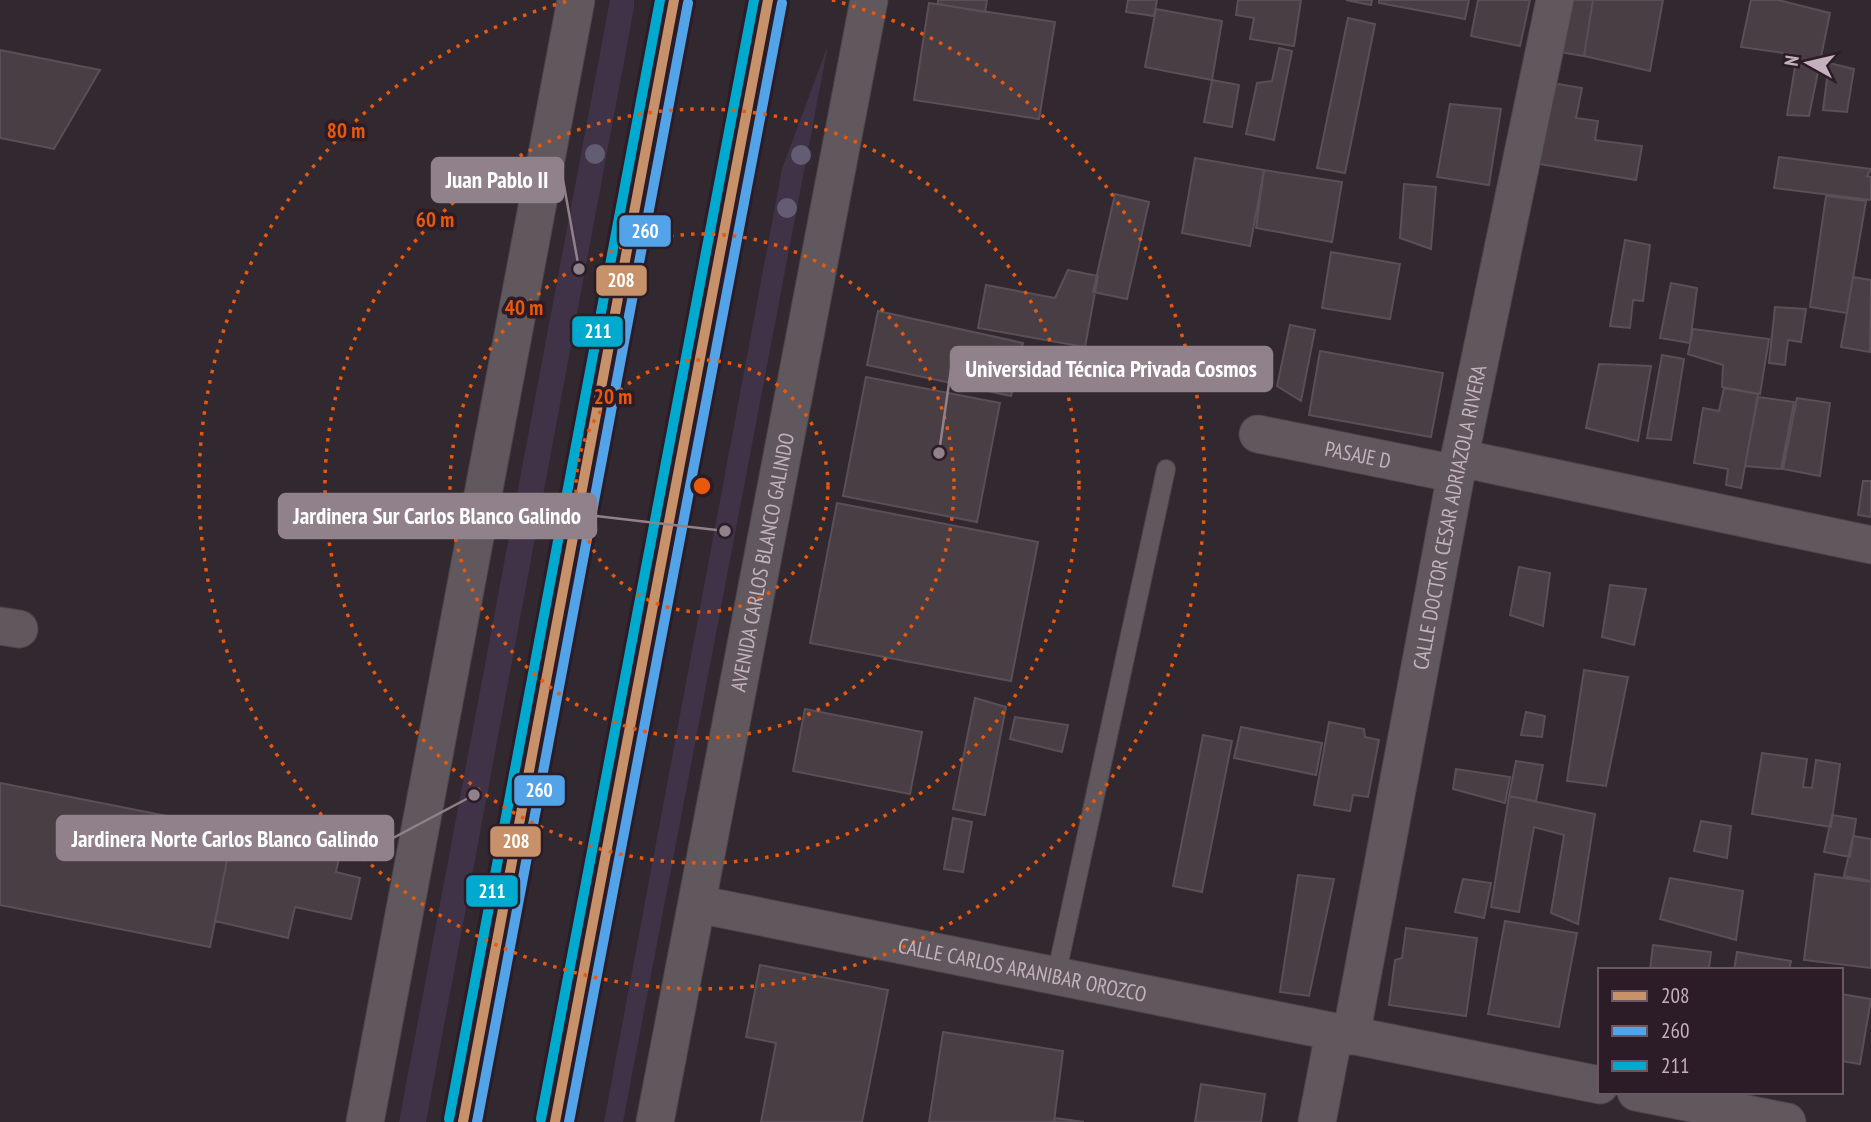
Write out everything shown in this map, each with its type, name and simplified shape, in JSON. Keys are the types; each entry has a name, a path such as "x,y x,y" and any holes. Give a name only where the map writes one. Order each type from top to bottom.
{"highway":[{"path":"463,1122 674,0"},
{"path":"555,1122 768,0"}],"street":[{"path":"365,1122 576,0"},
{"name":"AVENIDA CARLOS BLANCO GALINDO","path":"655,1122 869,0"},
{"name":"CALLE DOCTOR CESAR ADRIAZOLA RIVERA","path":"1317,1122 1343,1034 1555,0"},
{"name":"PASAJE D","path":"1258,434 1458,466 1871,545"},
{"name":"CALLE CARLOS ARANIBAR OROZCO","path":"697,904 1598,1085"},
{"path":"1646,1094 1787,1122"}],"lane":[{"path":"1056,976 1166,469"}],"shaded area":[{"path":"610,0 634,0 634,8 426,1122 399,1122"},
{"path":"828,45 623,1122 604,1122 782,169"}],"building":[{"path":"938,0 987,0 985,12 938,4"},
{"path":"1128,0 1157,0 1154,16 1126,12"},
{"path":"1238,0 1301,0 1294,46 1250,39 1254,18 1236,15"},
{"path":"1346,0 1372,0 1371,5"},
{"path":"1379,0 1469,0 1465,19 1379,3"},
{"path":"1478,0 1530,0 1520,46 1471,36"},
{"path":"1567,0 1593,0 1584,56 1559,52"},
{"path":"1593,0 1663,0 1650,71 1584,56"},
{"path":"1751,0 1778,0 1830,13 1809,116 1787,115 1797,55 1741,47"},
{"path":"929,3 1055,22 1039,119 914,100"},
{"path":"1156,9 1222,21 1212,80 1145,67"},
{"path":"1348,18 1375,24 1345,173 1317,168"},
{"path":"1279,48 1292,51 1274,140 1246,134 1257,83 1272,81"},
{"path":"0,50 100,70 54,149 0,138"},
{"path":"1829,63 1854,69 1847,112 1823,110"},
{"path":"1212,80 1239,85 1232,127 1204,122"},
{"path":"1552,83 1582,88 1576,118 1598,121 1595,140 1642,146 1636,180 1539,164"},
{"path":"1450,104 1501,109 1489,185 1437,177"},
{"path":"1779,157 1871,169 1867,176 1871,177 1871,200 1774,188"},
{"path":"1195,158 1264,170 1250,246 1182,233"},
{"path":"1264,170 1342,182 1332,242 1256,228"},
{"path":"1404,184 1436,187 1431,249 1400,238"},
{"path":"1115,194 1149,202 1127,299 1093,292"},
{"path":"1826,196 1866,201 1847,313 1810,307"},
{"path":"1625,240 1650,245 1643,301 1633,300 1630,328 1610,326"},
{"path":"1331,252 1400,264 1390,319 1322,308"},
{"path":"1068,270 1098,276 1085,347 978,328 986,285 1055,298"},
{"path":"1853,277 1871,280 1870,352 1841,347"},
{"path":"1671,283 1697,288 1690,343 1660,338"},
{"path":"1775,307 1806,309 1801,342 1788,340 1785,365 1769,363"},
{"path":"878,311 1023,343 1011,396 867,365"},
{"path":"1290,325 1315,330 1301,401 1277,386"},
{"path":"1693,329 1769,339 1760,394 1722,387 1723,365 1688,354"},
{"path":"1320,351 1443,373 1431,437 1309,415"},
{"path":"1662,355 1684,359 1671,440 1647,438"},
{"path":"1599,364 1651,366 1638,441 1586,428"},
{"path":"866,377 1000,403 977,522 843,496"},
{"path":"1724,388 1758,394 1741,488 1726,485 1728,469 1694,463 1703,408 1719,411"},
{"path":"1758,397 1794,402 1781,469 1745,466"},
{"path":"1797,398 1830,403 1820,476 1783,469"},
{"path":"1863,481 1871,481 1871,517 1858,515"},
{"path":"837,503 1038,542 1011,681 810,643"},
{"path":"1519,567 1550,573 1543,626 1510,615"},
{"path":"1610,585 1646,589 1634,645 1602,637"},
{"path":"1584,670 1628,677 1606,786 1567,781"},
{"path":"975,698 1006,707 985,815 953,809"},
{"path":"805,709 922,732 910,794 793,771"},
{"path":"1526,712 1545,716 1542,737 1521,735"},
{"path":"1015,717 1068,725 1062,752 1010,739"},
{"path":"1329,722 1364,729 1365,737 1379,740 1368,797 1353,795 1350,811 1314,805"},
{"path":"1241,727 1322,743 1316,775 1234,758"},
{"path":"1203,735 1232,741 1202,892 1173,886"},
{"path":"1762,753 1807,759 1803,787 1812,788 1816,760 1840,764 1831,827 1752,814"},
{"path":"1516,761 1543,765 1536,801 1509,796"},
{"path":"1456,769 1510,777 1505,803 1453,789"},
{"path":"0,783 233,829 210,947 0,905"},
{"path":"1509,796 1595,814 1578,924 1551,913 1564,835 1534,827 1519,912 1491,907"},
{"path":"1832,815 1856,819 1850,857 1824,852"},
{"path":"953,818 972,822 963,872 944,869"},
{"path":"1701,821 1731,826 1727,858 1694,851"},
{"path":"233,829 340,853 336,872 360,878 351,919 295,907 288,938 215,921"},
{"path":"1853,836 1871,839 1871,881 1844,876"},
{"path":"1815,874 1871,882 1871,968 1804,960"},
{"path":"1298,875 1334,879 1309,996 1280,992"},
{"path":"1670,878 1743,891 1736,940 1660,919"},
{"path":"1463,879 1491,883 1484,918 1455,912"},
{"path":"1505,921 1577,933 1559,1027 1488,1014"},
{"path":"1406,928 1477,938 1466,1016 1389,1005 1395,960 1402,958"},
{"path":"1653,945 1711,952 1709,968 1650,968"},
{"path":"1737,952 1791,961 1789,968 1734,968"},
{"path":"760,965 888,990 862,1122 761,1122 776,1043 746,1037"},
{"path":"1843,994 1871,999 1860,1064 1843,1061"},
{"path":"943,1032 1063,1051 1054,1122 929,1122"},
{"path":"1201,1084 1265,1094 1261,1122 1195,1122"},
{"path":"1055,1118 1084,1122 1054,1122"}],"transit line":[{"name":"211","path":"449,1119 660,0"},
{"name":"208","path":"463,1122 674,0"},
{"name":"211","path":"541,1119 754,0"},
{"name":"208","path":"555,1122 768,0"},
{"name":"260","path":"477,1122 688,3"},
{"name":"260","path":"569,1122 782,3"}],"place":[{"name":"Juan Pablo II","path":"579,269"},
{"name":"Universidad Técnica Privada Cosmos","path":"939,453"},
{"name":"Jardinera Sur Carlos Blanco Galindo","path":"725,531"},
{"name":"Jardinera Norte Carlos Blanco Galindo","path":"474,795"}]}
